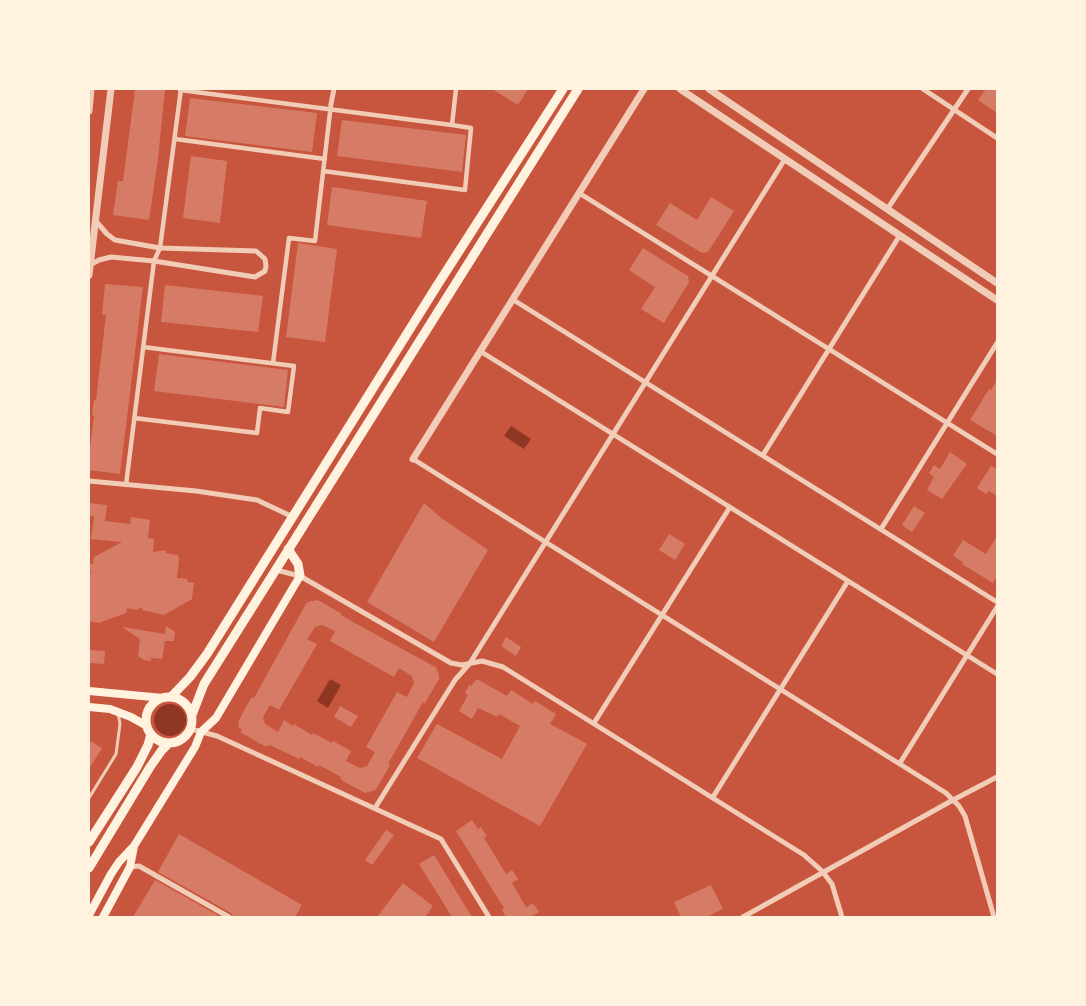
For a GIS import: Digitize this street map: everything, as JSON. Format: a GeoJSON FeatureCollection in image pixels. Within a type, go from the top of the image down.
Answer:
{"type":"FeatureCollection","features":[{"type":"Feature","properties":{"kind":"main road"},"geometry":{"type":"LineString","coordinates":[[89,842],[137,767],[148,745],[149,730],[146,717],[149,708],[155,702],[167,697],[190,677],[207,654],[438,284],[563,89]]}},
{"type":"Feature","properties":{"kind":"main road"},"geometry":{"type":"LineString","coordinates":[[89,868],[162,750],[169,743],[183,738],[191,729],[192,715],[204,684],[578,89]]}},
{"type":"Feature","properties":{"kind":"main road"},"geometry":{"type":"LineString","coordinates":[[89,915],[111,874],[134,846],[195,747],[201,732],[216,718],[300,576],[298,564],[288,549]]}},
{"type":"Feature","properties":{"kind":"main road"},"geometry":{"type":"LineString","coordinates":[[89,691],[177,698],[185,702],[192,715]]}},
{"type":"Feature","properties":{"kind":"main road"},"geometry":{"type":"LineString","coordinates":[[89,707],[131,716],[159,740],[169,743]]}},
{"type":"Feature","properties":{"kind":"main road"},"geometry":{"type":"LineString","coordinates":[[103,917],[130,866],[134,846]]}},
{"type":"Feature","properties":{"kind":"street"},"geometry":{"type":"LineString","coordinates":[[89,111],[91,89]]}},
{"type":"Feature","properties":{"kind":"street"},"geometry":{"type":"LineString","coordinates":[[89,274],[111,89]]}},
{"type":"Feature","properties":{"kind":"street"},"geometry":{"type":"LineString","coordinates":[[273,363],[289,238],[314,241],[334,89]]}},
{"type":"Feature","properties":{"kind":"street"},"geometry":{"type":"LineString","coordinates":[[452,125],[456,89]]}},
{"type":"Feature","properties":{"kind":"street"},"geometry":{"type":"LineString","coordinates":[[644,89],[413,459],[940,788],[953,800],[965,816],[994,917]]}},
{"type":"Feature","properties":{"kind":"street"},"geometry":{"type":"LineString","coordinates":[[680,89],[997,300]]}},
{"type":"Feature","properties":{"kind":"street"},"geometry":{"type":"LineString","coordinates":[[710,89],[997,283]]}},
{"type":"Feature","properties":{"kind":"street"},"geometry":{"type":"LineString","coordinates":[[923,89],[997,138]]}},
{"type":"Feature","properties":{"kind":"street"},"geometry":{"type":"LineString","coordinates":[[888,208],[968,89]]}},
{"type":"Feature","properties":{"kind":"street"},"geometry":{"type":"LineString","coordinates":[[126,485],[154,261],[160,248],[180,90],[471,128],[465,190],[323,171]]}},
{"type":"Feature","properties":{"kind":"street"},"geometry":{"type":"LineString","coordinates":[[175,139],[325,159]]}},
{"type":"Feature","properties":{"kind":"street"},"geometry":{"type":"LineString","coordinates":[[375,808],[455,680],[470,663],[785,159]]}},
{"type":"Feature","properties":{"kind":"street"},"geometry":{"type":"LineString","coordinates":[[579,193],[997,454]]}},
{"type":"Feature","properties":{"kind":"street"},"geometry":{"type":"LineString","coordinates":[[90,265],[98,260],[111,257],[154,261],[254,277],[265,271],[266,266],[265,259],[256,251],[160,248],[116,240],[107,234],[95,220]]}},
{"type":"Feature","properties":{"kind":"street"},"geometry":{"type":"LineString","coordinates":[[763,455],[900,235]]}},
{"type":"Feature","properties":{"kind":"street"},"geometry":{"type":"LineString","coordinates":[[512,299],[997,602]]}},
{"type":"Feature","properties":{"kind":"street"},"geometry":{"type":"LineString","coordinates":[[881,529],[997,343]]}},
{"type":"Feature","properties":{"kind":"street"},"geometry":{"type":"LineString","coordinates":[[134,418],[257,433],[260,408],[288,412],[294,366],[143,347]]}},
{"type":"Feature","properties":{"kind":"street"},"geometry":{"type":"LineString","coordinates":[[480,351],[997,674]]}},
{"type":"Feature","properties":{"kind":"street"},"geometry":{"type":"LineString","coordinates":[[89,481],[257,500],[292,516]]}},
{"type":"Feature","properties":{"kind":"street"},"geometry":{"type":"LineString","coordinates":[[594,723],[730,507]]}},
{"type":"Feature","properties":{"kind":"street"},"geometry":{"type":"LineString","coordinates":[[276,570],[300,576],[444,659],[458,665],[482,661],[502,666],[799,851],[823,872],[834,891],[842,917]]}},
{"type":"Feature","properties":{"kind":"street"},"geometry":{"type":"LineString","coordinates":[[713,797],[848,581]]}},
{"type":"Feature","properties":{"kind":"street"},"geometry":{"type":"LineString","coordinates":[[900,763],[997,607]]}},
{"type":"Feature","properties":{"kind":"street"},"geometry":{"type":"LineString","coordinates":[[191,729],[217,736],[441,839],[489,917]]}},
{"type":"Feature","properties":{"kind":"street"},"geometry":{"type":"LineString","coordinates":[[743,917],[988,780],[997,777]]}},
{"type":"Feature","properties":{"kind":"street"},"geometry":{"type":"LineString","coordinates":[[130,866],[139,866],[228,917]]}},
{"type":"Feature","properties":{"kind":"lane"},"geometry":{"type":"LineString","coordinates":[[89,798],[116,754],[120,724],[118,712]]}},
{"type":"Feature","properties":{"kind":"shaded area"},"geometry":{"type":"Polygon","coordinates":[[[511,426],[531,439],[524,449],[504,436],[511,426]]]}},
{"type":"Feature","properties":{"kind":"shaded area"},"geometry":{"type":"Polygon","coordinates":[[[330,679],[341,685],[328,708],[317,701],[330,679]]]}},
{"type":"Feature","properties":{"kind":"shaded area"},"geometry":{"type":"Polygon","coordinates":[[[170,704],[176,705],[181,709],[185,714],[185,726],[181,731],[176,735],[170,736],[164,735],[159,731],[155,726],[154,720],[155,714],[159,709],[164,705],[170,704]]]}},
{"type":"Feature","properties":{"kind":"building"},"geometry":{"type":"Polygon","coordinates":[[[135,89],[165,89],[158,159],[149,220],[113,215],[118,181],[123,181],[135,89]]]}},
{"type":"Feature","properties":{"kind":"building"},"geometry":{"type":"Polygon","coordinates":[[[492,89],[528,89],[518,105],[492,89]]]}},
{"type":"Feature","properties":{"kind":"building"},"geometry":{"type":"Polygon","coordinates":[[[986,89],[997,89],[997,113],[978,100],[986,89]]]}},
{"type":"Feature","properties":{"kind":"building"},"geometry":{"type":"Polygon","coordinates":[[[190,98],[317,113],[312,152],[185,136],[190,98]]]}},
{"type":"Feature","properties":{"kind":"building"},"geometry":{"type":"Polygon","coordinates":[[[342,120],[466,135],[462,172],[337,156],[342,120]]]}},
{"type":"Feature","properties":{"kind":"building"},"geometry":{"type":"Polygon","coordinates":[[[191,156],[227,161],[220,223],[183,218],[191,156]]]}},
{"type":"Feature","properties":{"kind":"building"},"geometry":{"type":"Polygon","coordinates":[[[332,187],[427,201],[421,238],[327,225],[332,187]]]}},
{"type":"Feature","properties":{"kind":"building"},"geometry":{"type":"Polygon","coordinates":[[[711,197],[734,211],[708,252],[702,253],[656,225],[670,203],[697,220],[711,197]]]}},
{"type":"Feature","properties":{"kind":"building"},"geometry":{"type":"Polygon","coordinates":[[[298,243],[337,249],[325,342],[286,337],[298,243]]]}},
{"type":"Feature","properties":{"kind":"building"},"geometry":{"type":"Polygon","coordinates":[[[643,248],[688,276],[689,282],[664,323],[641,309],[655,287],[629,270],[643,248]]]}},
{"type":"Feature","properties":{"kind":"building"},"geometry":{"type":"Polygon","coordinates":[[[105,284],[143,287],[120,474],[89,470],[94,416],[92,415],[94,400],[96,400],[106,315],[102,315],[105,284]]]}},
{"type":"Feature","properties":{"kind":"building"},"geometry":{"type":"Polygon","coordinates":[[[165,285],[263,296],[258,332],[161,322],[165,285]]]}},
{"type":"Feature","properties":{"kind":"building"},"geometry":{"type":"Polygon","coordinates":[[[159,354],[288,370],[284,407],[154,391],[159,354]]]}},
{"type":"Feature","properties":{"kind":"building"},"geometry":{"type":"Polygon","coordinates":[[[997,380],[997,436],[970,420],[989,389],[991,390],[997,380]]]}},
{"type":"Feature","properties":{"kind":"building"},"geometry":{"type":"Polygon","coordinates":[[[950,452],[967,464],[942,499],[927,490],[934,477],[929,473],[934,465],[940,469],[950,452]]]}},
{"type":"Feature","properties":{"kind":"building"},"geometry":{"type":"Polygon","coordinates":[[[991,466],[997,469],[997,496],[989,491],[986,494],[977,488],[991,466]]]}},
{"type":"Feature","properties":{"kind":"building"},"geometry":{"type":"Polygon","coordinates":[[[89,503],[107,505],[105,521],[130,524],[131,517],[150,520],[148,538],[154,539],[153,552],[166,550],[166,553],[178,555],[177,578],[188,579],[187,582],[194,583],[192,599],[164,615],[142,610],[143,607],[136,610],[127,608],[126,613],[99,623],[89,621],[89,577],[91,572],[89,564],[93,564],[94,557],[122,542],[91,539],[94,516],[89,516],[89,503]]]}},
{"type":"Feature","properties":{"kind":"building"},"geometry":{"type":"Polygon","coordinates":[[[424,503],[440,517],[488,550],[434,642],[367,602],[424,503]]]}},
{"type":"Feature","properties":{"kind":"building"},"geometry":{"type":"Polygon","coordinates":[[[914,506],[925,513],[912,532],[902,525],[914,506]]]}},
{"type":"Feature","properties":{"kind":"building"},"geometry":{"type":"Polygon","coordinates":[[[669,534],[685,544],[675,560],[659,550],[669,534]]]}},
{"type":"Feature","properties":{"kind":"building"},"geometry":{"type":"Polygon","coordinates":[[[997,536],[997,576],[993,583],[962,564],[963,562],[953,556],[963,540],[986,554],[997,536]]]}},
{"type":"Feature","properties":{"kind":"building"},"geometry":{"type":"Polygon","coordinates":[[[316,599],[362,627],[437,668],[438,676],[440,677],[425,703],[423,702],[375,791],[370,791],[369,793],[365,793],[348,784],[340,779],[341,777],[319,765],[318,767],[300,757],[299,759],[270,745],[266,747],[240,732],[242,730],[238,726],[238,722],[247,705],[252,697],[254,698],[307,602],[315,601],[316,599]],[[322,625],[315,627],[307,639],[317,644],[279,710],[270,705],[263,717],[265,724],[278,732],[284,720],[312,735],[313,733],[332,743],[333,741],[351,751],[346,761],[360,768],[367,766],[375,752],[366,747],[397,692],[407,697],[414,683],[412,676],[399,668],[394,677],[330,641],[335,631],[322,625]]]}},
{"type":"Feature","properties":{"kind":"building"},"geometry":{"type":"Polygon","coordinates":[[[166,626],[175,632],[174,641],[165,641],[162,659],[151,658],[151,661],[144,660],[138,656],[140,639],[122,627],[165,634],[166,626]]]}},
{"type":"Feature","properties":{"kind":"building"},"geometry":{"type":"Polygon","coordinates":[[[506,637],[521,647],[516,656],[501,646],[506,637]]]}},
{"type":"Feature","properties":{"kind":"building"},"geometry":{"type":"Polygon","coordinates":[[[90,650],[105,651],[104,664],[90,663],[90,650]]]}},
{"type":"Feature","properties":{"kind":"building"},"geometry":{"type":"Polygon","coordinates":[[[477,679],[507,696],[511,690],[533,704],[535,701],[556,714],[550,724],[587,744],[540,826],[417,758],[437,724],[502,759],[520,726],[499,714],[498,717],[478,708],[472,719],[459,711],[468,695],[465,693],[469,685],[471,686],[477,679]]]}},
{"type":"Feature","properties":{"kind":"building"},"geometry":{"type":"Polygon","coordinates":[[[340,706],[358,716],[351,727],[334,717],[340,706]]]}},
{"type":"Feature","properties":{"kind":"building"},"geometry":{"type":"Polygon","coordinates":[[[89,740],[102,748],[89,769],[89,740]]]}},
{"type":"Feature","properties":{"kind":"building"},"geometry":{"type":"Polygon","coordinates":[[[472,820],[478,829],[481,827],[487,836],[484,838],[506,874],[512,870],[518,879],[512,883],[526,907],[533,903],[539,912],[533,917],[506,917],[502,910],[504,908],[456,831],[472,820]]]}},
{"type":"Feature","properties":{"kind":"building"},"geometry":{"type":"Polygon","coordinates":[[[386,830],[394,835],[372,865],[365,860],[386,830]]]}},
{"type":"Feature","properties":{"kind":"building"},"geometry":{"type":"Polygon","coordinates":[[[179,834],[302,905],[295,917],[233,917],[231,913],[158,872],[179,834]]]}},
{"type":"Feature","properties":{"kind":"building"},"geometry":{"type":"Polygon","coordinates":[[[434,855],[472,917],[452,917],[419,864],[434,855]]]}},
{"type":"Feature","properties":{"kind":"building"},"geometry":{"type":"Polygon","coordinates":[[[155,880],[221,917],[133,917],[155,880]]]}},
{"type":"Feature","properties":{"kind":"building"},"geometry":{"type":"Polygon","coordinates":[[[403,883],[433,906],[425,917],[377,917],[403,883]]]}},
{"type":"Feature","properties":{"kind":"building"},"geometry":{"type":"Polygon","coordinates":[[[711,885],[723,909],[706,917],[681,917],[674,902],[711,885]]]}}]}
